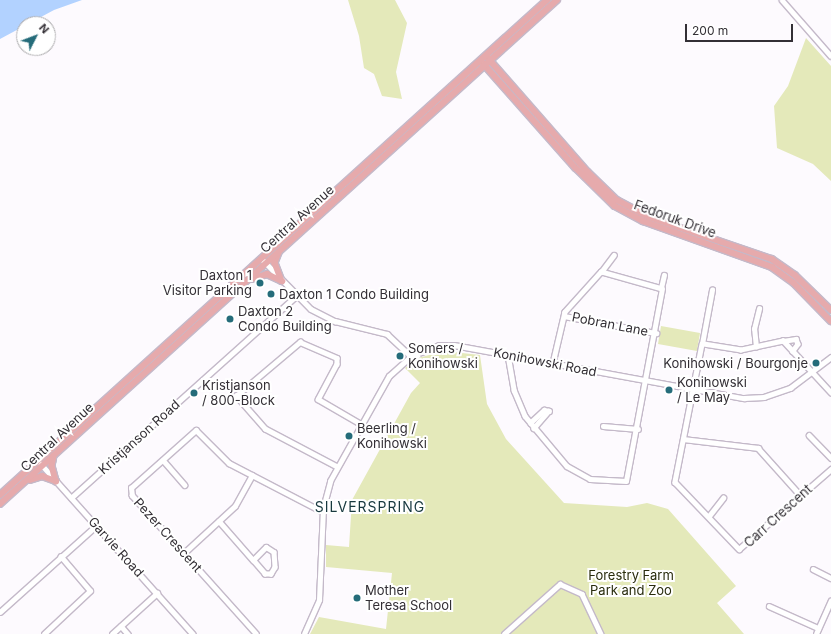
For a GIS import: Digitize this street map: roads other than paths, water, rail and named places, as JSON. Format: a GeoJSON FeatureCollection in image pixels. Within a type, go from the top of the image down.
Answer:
{"type":"FeatureCollection","features":[{"type":"Feature","properties":{"kind":"main road","name":"Central Avenue"},"geometry":{"type":"LineString","coordinates":[[0,495],[547,0]]}},
{"type":"Feature","properties":{"kind":"main road","name":"Central Avenue"},"geometry":{"type":"LineString","coordinates":[[0,504],[557,0]]}},
{"type":"Feature","properties":{"kind":"main road","name":"Fedoruk Drive"},"geometry":{"type":"LineString","coordinates":[[486,56],[588,172],[617,200],[649,217],[772,259],[796,275],[831,310]]}},
{"type":"Feature","properties":{"kind":"main road","name":"Fedoruk Drive"},"geometry":{"type":"LineString","coordinates":[[480,60],[581,174],[615,206],[649,224],[772,267],[794,283],[831,321]]}},
{"type":"Feature","properties":{"kind":"main road"},"geometry":{"type":"LineString","coordinates":[[280,250],[275,263],[282,281]]}},
{"type":"Feature","properties":{"kind":"main road"},"geometry":{"type":"LineString","coordinates":[[243,284],[264,274],[282,281]]}},
{"type":"Feature","properties":{"kind":"main road"},"geometry":{"type":"LineString","coordinates":[[54,454],[52,466],[56,480]]}},
{"type":"Feature","properties":{"kind":"main road"},"geometry":{"type":"LineString","coordinates":[[24,482],[42,476],[56,480]]}},
{"type":"Feature","properties":{"kind":"street"},"geometry":{"type":"LineString","coordinates":[[782,0],[831,56]]}},
{"type":"Feature","properties":{"kind":"street"},"geometry":{"type":"LineString","coordinates":[[553,363],[564,316],[570,304],[601,272],[614,255]]}},
{"type":"Feature","properties":{"kind":"street"},"geometry":{"type":"LineString","coordinates":[[261,258],[296,296],[335,321],[387,334],[411,356]]}},
{"type":"Feature","properties":{"kind":"street"},"geometry":{"type":"LineString","coordinates":[[601,272],[661,288]]}},
{"type":"Feature","properties":{"kind":"street"},"geometry":{"type":"LineString","coordinates":[[508,355],[516,396],[534,428],[576,473],[590,479],[624,482],[629,477],[664,293],[661,288],[664,275]]}},
{"type":"Feature","properties":{"kind":"street","name":"Carr Crescent"},"geometry":{"type":"LineString","coordinates":[[712,290],[675,482],[709,516],[736,549],[741,549],[831,469]]}},
{"type":"Feature","properties":{"kind":"street","name":"Kristjanson Road"},"geometry":{"type":"LineString","coordinates":[[71,498],[296,296]]}},
{"type":"Feature","properties":{"kind":"street"},"geometry":{"type":"LineString","coordinates":[[756,347],[754,329],[759,309]]}},
{"type":"Feature","properties":{"kind":"street","name":"Pobran Lane"},"geometry":{"type":"LineString","coordinates":[[564,316],[656,333]]}},
{"type":"Feature","properties":{"kind":"street"},"geometry":{"type":"LineString","coordinates":[[702,344],[736,350],[796,339],[798,344],[793,352]]}},
{"type":"Feature","properties":{"kind":"street"},"geometry":{"type":"LineString","coordinates":[[783,341],[831,393]]}},
{"type":"Feature","properties":{"kind":"street"},"geometry":{"type":"LineString","coordinates":[[337,467],[265,429],[236,396],[300,342],[337,358],[337,364],[318,399],[361,424]]}},
{"type":"Feature","properties":{"kind":"street","name":"Konihowski Road"},"geometry":{"type":"LineString","coordinates":[[304,634],[315,612],[321,587],[323,512],[325,495],[337,467],[389,376],[411,356],[439,346],[454,345],[729,398],[757,398],[785,390],[813,373],[831,357]]}},
{"type":"Feature","properties":{"kind":"street"},"geometry":{"type":"LineString","coordinates":[[530,423],[544,410],[549,411],[534,428]]}},
{"type":"Feature","properties":{"kind":"street"},"geometry":{"type":"LineString","coordinates":[[603,426],[638,429]]}},
{"type":"Feature","properties":{"kind":"street","name":"Pezer Crescent"},"geometry":{"type":"LineString","coordinates":[[256,634],[130,493],[196,430],[229,463],[323,512]]}},
{"type":"Feature","properties":{"kind":"street"},"geometry":{"type":"LineString","coordinates":[[809,435],[831,458]]}},
{"type":"Feature","properties":{"kind":"street"},"geometry":{"type":"LineString","coordinates":[[683,439],[758,448],[801,496]]}},
{"type":"Feature","properties":{"kind":"street"},"geometry":{"type":"LineString","coordinates":[[163,460],[185,485]]}},
{"type":"Feature","properties":{"kind":"street","name":"Garvie Road"},"geometry":{"type":"LineString","coordinates":[[38,461],[193,634]]}},
{"type":"Feature","properties":{"kind":"street"},"geometry":{"type":"LineString","coordinates":[[184,553],[235,506],[252,475]]}},
{"type":"Feature","properties":{"kind":"street"},"geometry":{"type":"LineString","coordinates":[[709,516],[723,498]]}},
{"type":"Feature","properties":{"kind":"street"},"geometry":{"type":"LineString","coordinates":[[218,521],[265,574],[270,574],[275,567],[271,547],[253,560]]}},
{"type":"Feature","properties":{"kind":"street"},"geometry":{"type":"LineString","coordinates":[[0,612],[96,526]]}},
{"type":"Feature","properties":{"kind":"street"},"geometry":{"type":"LineString","coordinates":[[44,634],[90,591],[61,558]]}},
{"type":"Feature","properties":{"kind":"street"},"geometry":{"type":"LineString","coordinates":[[813,569],[831,578]]}},
{"type":"Feature","properties":{"kind":"street"},"geometry":{"type":"LineString","coordinates":[[504,634],[560,584],[582,594],[601,634]]}},
{"type":"Feature","properties":{"kind":"street"},"geometry":{"type":"LineString","coordinates":[[112,634],[157,593]]}},
{"type":"Feature","properties":{"kind":"street"},"geometry":{"type":"LineString","coordinates":[[816,634],[831,601]]}},
{"type":"Feature","properties":{"kind":"street"},"geometry":{"type":"LineString","coordinates":[[770,606],[818,628]]}},
{"type":"Feature","properties":{"kind":"street"},"geometry":{"type":"LineString","coordinates":[[121,626],[128,634]]}},
{"type":"Feature","properties":{"kind":"water"},"geometry":{"type":"Polygon","coordinates":[[[0,0],[82,0],[54,10],[43,16],[16,16],[16,30],[0,39],[0,0]]]}},
{"type":"Feature","properties":{"kind":"place","name":"Daxton 1 Visitor Parking"},"geometry":{"type":"Point","coordinates":[260,283]}},
{"type":"Feature","properties":{"kind":"place","name":"Daxton 1 Condo Building"},"geometry":{"type":"Point","coordinates":[271,294]}},
{"type":"Feature","properties":{"kind":"place","name":"Daxton 2 Condo Building"},"geometry":{"type":"Point","coordinates":[230,319]}},
{"type":"Feature","properties":{"kind":"place","name":"Somers / Konihowski"},"geometry":{"type":"Point","coordinates":[400,356]}},
{"type":"Feature","properties":{"kind":"place","name":"Konihowski / Bourgonje"},"geometry":{"type":"Point","coordinates":[816,363]}},
{"type":"Feature","properties":{"kind":"place","name":"Konihowski / Le May"},"geometry":{"type":"Point","coordinates":[669,390]}},
{"type":"Feature","properties":{"kind":"place","name":"Kristjanson / 800-Block"},"geometry":{"type":"Point","coordinates":[194,393]}},
{"type":"Feature","properties":{"kind":"place","name":"Beerling / Konihowski"},"geometry":{"type":"Point","coordinates":[349,436]}},
{"type":"Feature","properties":{"kind":"place","name":"Mother Teresa School"},"geometry":{"type":"Point","coordinates":[357,598]}},
{"type":"Feature","properties":{"kind":"district","name":"SILVERSPRING"},"geometry":{"type":"Point","coordinates":[370,507]}},
{"type":"Feature","properties":{"kind":"park label","name":"Forestry Farm Park and Zoo"},"geometry":{"type":"Point","coordinates":[631,584]}}]}
